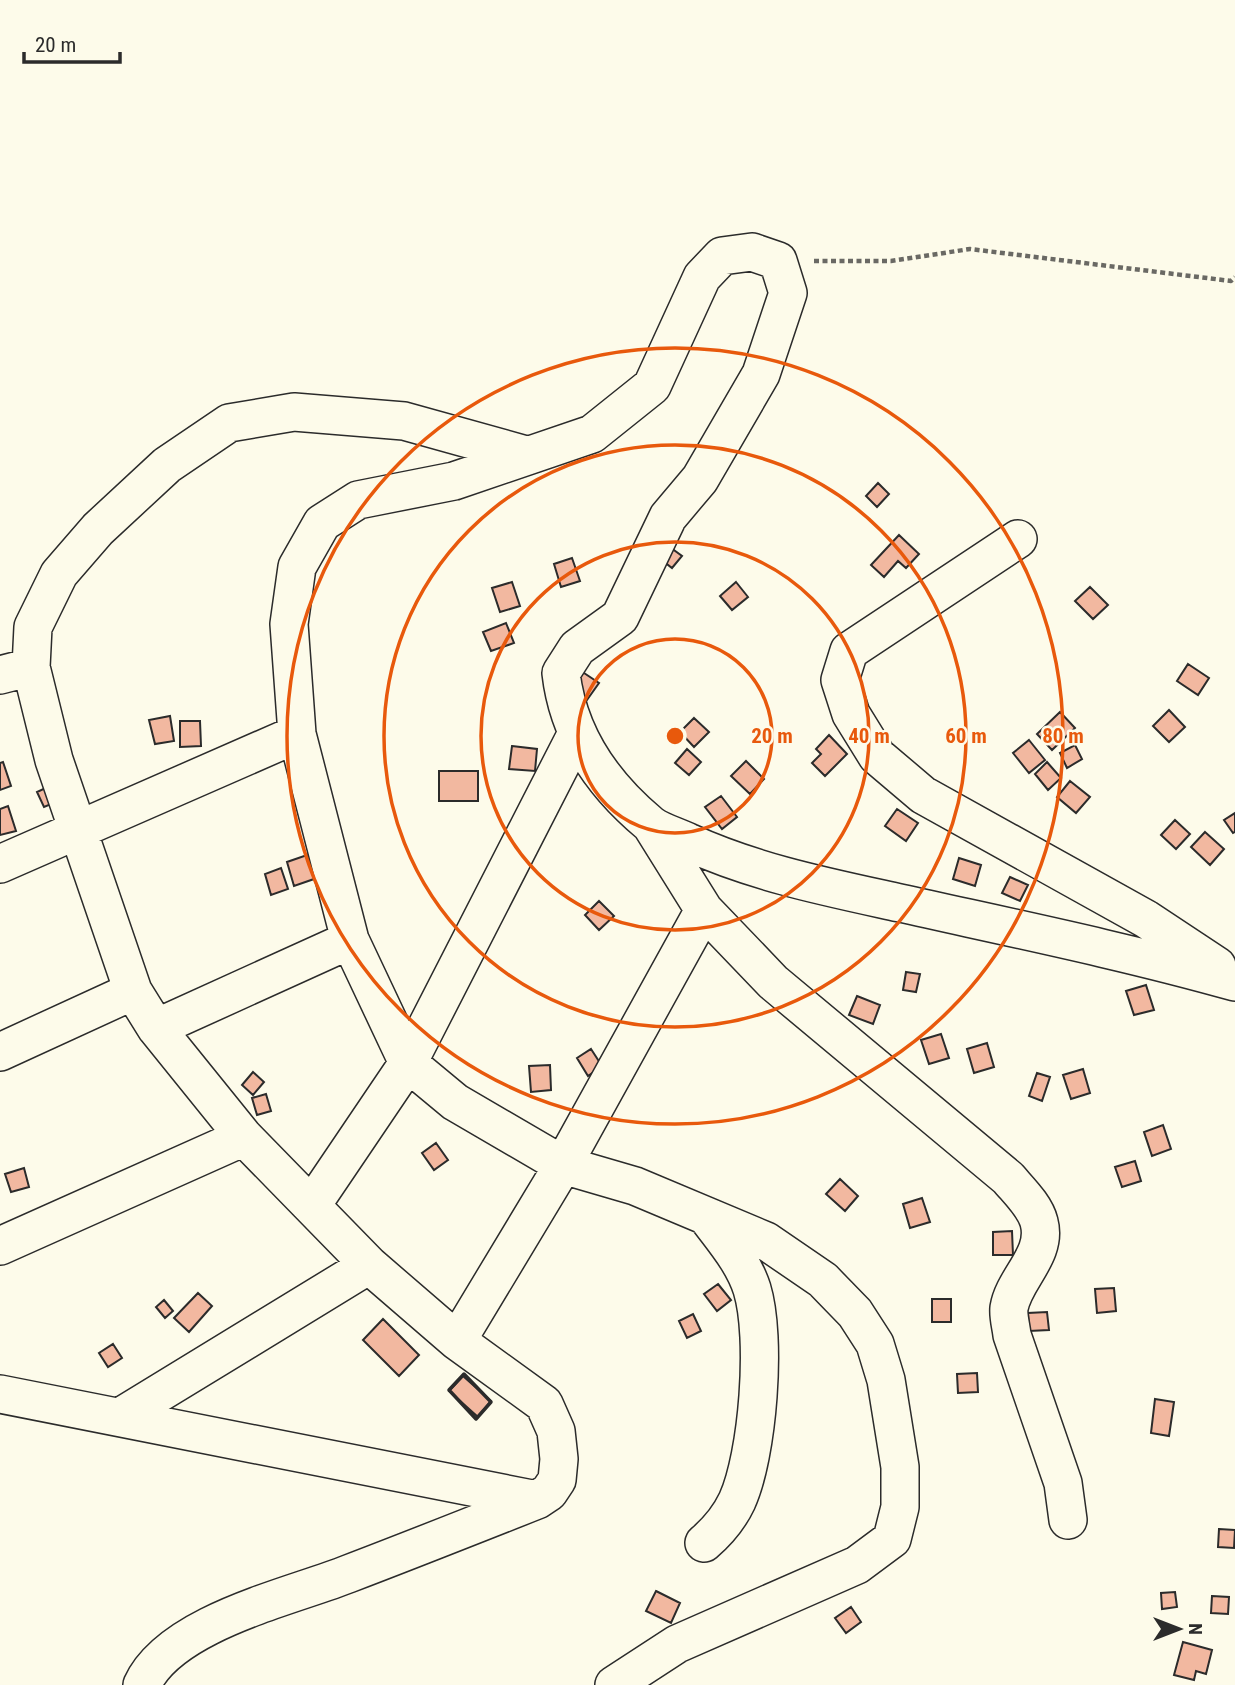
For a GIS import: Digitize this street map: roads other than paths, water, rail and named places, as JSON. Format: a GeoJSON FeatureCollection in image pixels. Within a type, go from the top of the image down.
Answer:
{"type":"FeatureCollection","features":[{"type":"Feature","properties":{"kind":"street"},"geometry":{"type":"LineString","coordinates":[[614,1685],[677,1644],[857,1565],[892,1539],[900,1507],[900,1467],[886,1380],[875,1344],[855,1313],[823,1280],[766,1241],[635,1186],[563,1165],[455,1102],[408,1063],[350,940],[298,734],[289,624],[298,567],[322,523],[358,500],[454,481],[592,434],[652,386],[702,277],[722,256],[752,252],[779,261],[788,293],[761,374],[700,479],[668,517],[620,617],[577,648],[561,673],[565,706],[576,735],[610,783],[651,825],[704,910],[773,982],[1008,1178],[1029,1203],[1040,1222],[1041,1242],[1017,1283],[1009,1309],[1012,1335],[1063,1483],[1068,1520]]}},
{"type":"Feature","properties":{"kind":"street"},"geometry":{"type":"LineString","coordinates":[[142,1685],[148,1672],[188,1639],[233,1613],[345,1576],[537,1500],[549,1492],[557,1480],[559,1459],[556,1432],[544,1404],[457,1341],[369,1265],[244,1137],[156,1027],[133,991],[54,760],[16,671],[58,574],[98,528],[167,465],[229,424],[294,412],[404,421],[526,455]]}},
{"type":"Feature","properties":{"kind":"street"},"geometry":{"type":"LineString","coordinates":[[1018,538],[849,651],[840,680],[851,715],[877,757],[923,795],[1146,919],[1235,980]]}},
{"type":"Feature","properties":{"kind":"street"},"geometry":{"type":"LineString","coordinates":[[0,864],[298,734]]}},
{"type":"Feature","properties":{"kind":"street"},"geometry":{"type":"LineString","coordinates":[[312,1205],[408,1063],[576,735]]}},
{"type":"Feature","properties":{"kind":"street"},"geometry":{"type":"LineString","coordinates":[[651,825],[725,858],[805,884],[1157,960],[1235,980]]}},
{"type":"Feature","properties":{"kind":"street"},"geometry":{"type":"LineString","coordinates":[[457,1341],[563,1165],[704,910]]}},
{"type":"Feature","properties":{"kind":"street"},"geometry":{"type":"LineString","coordinates":[[156,1027],[350,940]]}},
{"type":"Feature","properties":{"kind":"street"},"geometry":{"type":"LineString","coordinates":[[0,1052],[133,991]]}},
{"type":"Feature","properties":{"kind":"street"},"geometry":{"type":"LineString","coordinates":[[0,1246],[244,1137]]}},
{"type":"Feature","properties":{"kind":"street"},"geometry":{"type":"LineString","coordinates":[[704,1213],[740,1262],[752,1291],[759,1331],[758,1413],[738,1500],[720,1529],[704,1543]]}},
{"type":"Feature","properties":{"kind":"street"},"geometry":{"type":"LineString","coordinates":[[120,1417],[369,1265]]}},
{"type":"Feature","properties":{"kind":"street"},"geometry":{"type":"LineString","coordinates":[[0,1394],[537,1500]]}}]}
